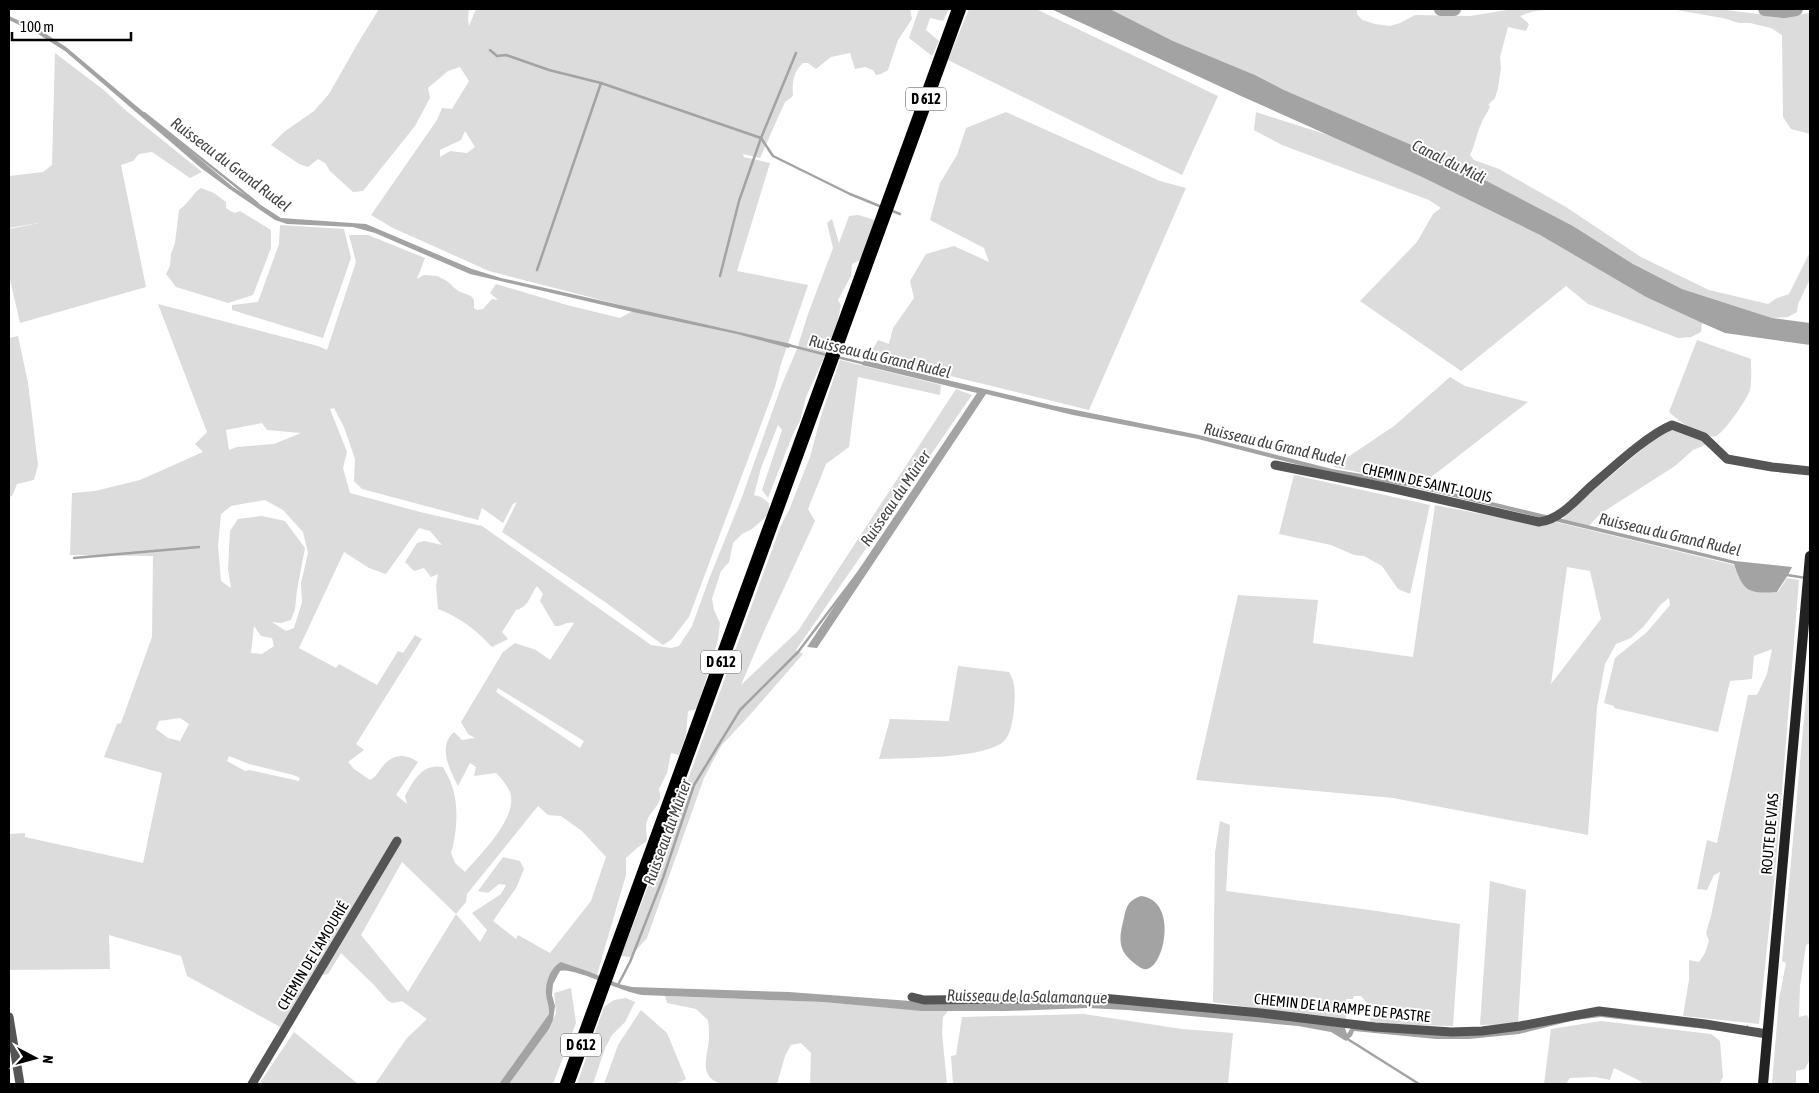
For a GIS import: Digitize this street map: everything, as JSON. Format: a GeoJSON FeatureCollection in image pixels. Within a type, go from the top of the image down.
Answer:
{"type":"FeatureCollection","features":[{"type":"Feature","properties":{"kind":"highway","name":"D 612"},"geometry":{"type":"LineString","coordinates":[[567,1084],[959,9]]}},
{"type":"Feature","properties":{"kind":"main road","name":"ROUTE DE VIAS"},"geometry":{"type":"LineString","coordinates":[[1763,1084],[1810,556]]}},
{"type":"Feature","properties":{"kind":"street","name":"CHEMIN DE SAINT-LOUIS"},"geometry":{"type":"LineString","coordinates":[[1274,465],[1395,489],[1532,521],[1545,522],[1556,516],[1649,439],[1672,425],[1704,437],[1727,459],[1810,471]]}},
{"type":"Feature","properties":{"kind":"street","name":"CHEMIN DE L'AMOURIÉ"},"geometry":{"type":"LineString","coordinates":[[252,1084],[397,841]]}},
{"type":"Feature","properties":{"kind":"street","name":"CHEMIN DE LA RAMPE DE PASTRE"},"geometry":{"type":"LineString","coordinates":[[912,997],[924,1000],[1102,998],[1261,1013],[1375,1027],[1452,1032],[1482,1031],[1520,1026],[1599,1011],[1767,1034]]}},
{"type":"Feature","properties":{"kind":"street"},"geometry":{"type":"LineString","coordinates":[[9,1017],[20,1084]]}},
{"type":"Feature","properties":{"kind":"shaded area"},"geometry":{"type":"Polygon","coordinates":[[[379,9],[469,9],[469,26],[476,9],[910,9],[912,19],[898,40],[888,70],[881,74],[876,75],[873,70],[865,67],[855,69],[850,53],[831,57],[816,69],[808,63],[803,63],[797,70],[794,78],[793,96],[785,102],[760,158],[743,154],[744,157],[770,163],[737,271],[808,285],[775,387],[689,617],[672,639],[663,645],[605,602],[502,532],[517,502],[513,504],[503,523],[482,508],[478,520],[362,489],[354,481],[355,459],[344,427],[334,408],[330,409],[347,452],[343,468],[350,493],[482,526],[651,645],[671,648],[679,646],[692,626],[742,497],[833,248],[827,223],[832,219],[839,243],[849,216],[858,215],[875,220],[862,259],[852,264],[851,276],[838,300],[841,305],[837,323],[806,397],[800,421],[768,498],[762,490],[782,430],[778,425],[761,468],[754,495],[761,497],[769,503],[769,514],[733,543],[729,562],[721,571],[712,599],[714,610],[720,623],[718,640],[697,709],[688,711],[686,735],[679,755],[671,753],[667,773],[659,789],[659,803],[646,823],[647,841],[626,858],[626,875],[597,975],[561,962],[546,991],[550,1012],[548,1016],[499,1084],[375,1084],[407,1038],[427,1019],[402,1001],[393,1003],[388,1001],[341,953],[328,974],[315,976],[282,1028],[187,976],[181,956],[109,935],[110,969],[9,970],[9,834],[25,833],[25,837],[143,863],[162,773],[104,757],[117,724],[121,723],[152,637],[153,556],[70,555],[72,493],[95,491],[140,480],[203,452],[195,444],[207,432],[158,304],[327,350],[356,262],[349,235],[368,235],[425,258],[417,279],[424,275],[437,276],[447,281],[458,291],[471,296],[474,300],[474,308],[477,310],[483,309],[492,299],[498,300],[490,293],[496,284],[620,318],[636,309],[489,271],[393,228],[371,215],[437,120],[442,108],[452,109],[469,81],[460,67],[448,71],[428,88],[430,98],[415,126],[363,191],[353,192],[330,171],[325,163],[318,159],[308,167],[299,164],[271,145],[284,132],[314,111],[329,94],[379,9]],[[465,131],[461,140],[440,150],[440,157],[450,151],[467,153],[475,147],[465,131]],[[262,423],[226,430],[229,450],[237,447],[274,444],[301,433],[267,430],[262,423]],[[265,500],[231,506],[221,514],[218,546],[221,581],[231,588],[228,569],[230,531],[238,519],[262,516],[285,521],[305,548],[295,609],[291,620],[281,623],[272,622],[286,631],[294,628],[302,602],[301,583],[308,553],[303,532],[283,510],[265,500]],[[419,528],[386,574],[369,568],[344,552],[299,648],[336,668],[339,664],[377,685],[398,651],[403,653],[415,635],[422,639],[356,744],[364,750],[348,762],[354,769],[370,780],[387,762],[395,757],[409,757],[418,762],[396,795],[407,804],[405,796],[420,774],[429,768],[443,767],[451,783],[456,802],[456,828],[451,853],[455,863],[465,872],[504,824],[509,813],[510,792],[496,773],[474,776],[476,767],[470,763],[458,786],[447,759],[446,745],[449,738],[454,732],[462,740],[475,738],[468,734],[461,722],[503,652],[515,643],[536,650],[550,660],[574,623],[555,626],[540,601],[543,594],[537,586],[527,603],[516,610],[502,632],[508,639],[492,647],[467,625],[454,616],[438,609],[436,586],[438,574],[431,577],[424,568],[414,571],[405,562],[417,543],[424,541],[442,545],[430,531],[419,528]],[[254,626],[251,653],[262,654],[274,646],[272,638],[261,636],[254,626]],[[498,688],[496,692],[580,748],[584,741],[498,688]],[[180,718],[159,721],[156,729],[168,738],[180,741],[189,724],[180,718]],[[229,756],[227,761],[245,771],[249,770],[299,781],[300,778],[249,764],[229,756]],[[538,806],[467,894],[466,902],[456,914],[480,942],[487,930],[472,913],[501,894],[506,885],[499,884],[488,893],[478,891],[503,857],[520,861],[524,869],[516,888],[493,921],[516,939],[518,935],[550,953],[591,901],[606,857],[582,831],[561,816],[548,815],[538,806]],[[402,862],[361,935],[408,992],[456,914],[402,862]]]}},
{"type":"Feature","properties":{"kind":"shaded area"},"geometry":{"type":"Polygon","coordinates":[[[919,9],[949,9],[943,21],[930,18],[926,30],[939,41],[932,56],[909,38],[919,9]]]}},
{"type":"Feature","properties":{"kind":"shaded area"},"geometry":{"type":"Polygon","coordinates":[[[969,9],[1036,9],[1218,96],[1182,175],[948,60],[969,9]]]}},
{"type":"Feature","properties":{"kind":"shaded area"},"geometry":{"type":"Polygon","coordinates":[[[1051,9],[1110,9],[1173,41],[1255,75],[1284,90],[1421,149],[1473,174],[1573,226],[1633,264],[1682,289],[1772,318],[1810,323],[1810,345],[1725,333],[1702,323],[1646,297],[1540,235],[1422,177],[1051,9]]]}},
{"type":"Feature","properties":{"kind":"shaded area"},"geometry":{"type":"Polygon","coordinates":[[[1110,9],[1357,9],[1357,14],[1362,20],[1390,26],[1415,15],[1470,16],[1513,9],[1550,9],[1520,16],[1529,24],[1526,31],[1508,27],[1500,57],[1501,68],[1498,88],[1495,98],[1488,105],[1490,106],[1489,109],[1482,122],[1470,155],[1474,160],[1499,169],[1566,207],[1641,257],[1709,290],[1768,304],[1777,298],[1789,294],[1810,252],[1810,279],[1798,304],[1797,312],[1788,317],[1772,318],[1682,289],[1633,264],[1573,226],[1421,149],[1284,90],[1255,75],[1173,41],[1110,9]]]}},
{"type":"Feature","properties":{"kind":"shaded area"},"geometry":{"type":"Polygon","coordinates":[[[1670,9],[1718,9],[1782,17],[1810,13],[1810,134],[1791,129],[1783,117],[1782,35],[1771,28],[1750,23],[1739,23],[1723,18],[1670,9]]]}},
{"type":"Feature","properties":{"kind":"shaded area"},"geometry":{"type":"Polygon","coordinates":[[[9,16],[43,32],[66,47],[233,187],[281,218],[366,224],[472,269],[501,278],[791,344],[789,348],[737,334],[470,274],[375,233],[353,227],[287,224],[275,220],[201,168],[65,51],[38,34],[9,20],[9,16]]]}},
{"type":"Feature","properties":{"kind":"shaded area"},"geometry":{"type":"Polygon","coordinates":[[[55,53],[105,91],[124,109],[202,172],[190,178],[152,152],[139,154],[133,161],[121,165],[146,287],[20,323],[9,275],[9,229],[44,222],[9,228],[9,176],[43,172],[52,165],[55,53]]]}},
{"type":"Feature","properties":{"kind":"shaded area"},"geometry":{"type":"Polygon","coordinates":[[[1006,112],[1160,181],[1186,188],[1089,410],[869,356],[878,340],[889,344],[893,328],[914,298],[910,281],[926,254],[954,246],[989,262],[984,248],[930,220],[940,183],[957,155],[966,128],[1006,112]]]}},
{"type":"Feature","properties":{"kind":"shaded area"},"geometry":{"type":"Polygon","coordinates":[[[1256,112],[1334,137],[1422,177],[1540,235],[1646,297],[1702,323],[1701,332],[1691,337],[1678,338],[1588,304],[1566,286],[1461,371],[1360,301],[1417,242],[1433,214],[1441,208],[1429,200],[1282,145],[1254,130],[1256,112]]]}},
{"type":"Feature","properties":{"kind":"shaded area"},"geometry":{"type":"Polygon","coordinates":[[[201,188],[214,193],[226,202],[226,208],[234,213],[240,211],[271,230],[271,248],[253,295],[228,303],[176,287],[166,274],[170,266],[171,254],[175,243],[179,210],[201,188]]]}},
{"type":"Feature","properties":{"kind":"shaded area"},"geometry":{"type":"Polygon","coordinates":[[[280,225],[344,229],[351,258],[323,338],[232,310],[232,305],[258,302],[279,244],[280,225]]]}},
{"type":"Feature","properties":{"kind":"shaded area"},"geometry":{"type":"Polygon","coordinates":[[[18,336],[28,383],[38,465],[34,480],[17,484],[12,496],[9,497],[9,338],[18,336]]]}},
{"type":"Feature","properties":{"kind":"shaded area"},"geometry":{"type":"Polygon","coordinates":[[[1697,340],[1751,359],[1750,390],[1729,423],[1716,436],[1704,435],[1698,432],[1669,412],[1697,340]]]}},
{"type":"Feature","properties":{"kind":"shaded area"},"geometry":{"type":"Polygon","coordinates":[[[840,360],[941,385],[940,395],[858,377],[849,447],[826,464],[808,509],[815,521],[741,685],[798,631],[956,389],[972,395],[796,650],[803,654],[721,746],[704,778],[647,938],[630,957],[621,956],[665,842],[781,525],[810,457],[821,416],[840,360]]]}},
{"type":"Feature","properties":{"kind":"shaded area"},"geometry":{"type":"Polygon","coordinates":[[[864,360],[1051,405],[1199,435],[1332,469],[1413,483],[1735,561],[1792,567],[1777,592],[1753,591],[1744,586],[1734,564],[1412,487],[1331,473],[1198,439],[1073,415],[986,394],[817,648],[807,647],[977,393],[862,365],[864,360]]]}},
{"type":"Feature","properties":{"kind":"shaded area"},"geometry":{"type":"Polygon","coordinates":[[[1450,377],[1465,386],[1528,402],[1421,485],[1333,467],[1394,426],[1450,377]]]}},
{"type":"Feature","properties":{"kind":"shaded area"},"geometry":{"type":"Polygon","coordinates":[[[1672,429],[1700,439],[1708,444],[1693,450],[1675,466],[1600,514],[1589,526],[1562,520],[1571,509],[1664,431],[1672,429]]]}},
{"type":"Feature","properties":{"kind":"shaded area"},"geometry":{"type":"Polygon","coordinates":[[[1294,475],[1430,505],[1410,594],[1398,589],[1382,566],[1364,556],[1354,555],[1331,545],[1279,534],[1294,475]]]}},
{"type":"Feature","properties":{"kind":"shaded area"},"geometry":{"type":"Polygon","coordinates":[[[1435,505],[1543,526],[1552,521],[1734,565],[1744,586],[1754,591],[1778,592],[1787,578],[1799,580],[1777,852],[1759,1024],[1683,1016],[1689,980],[1689,960],[1699,962],[1705,953],[1709,941],[1706,933],[1720,872],[1714,875],[1707,890],[1697,889],[1707,840],[1717,843],[1748,695],[1757,695],[1767,674],[1772,649],[1754,656],[1752,679],[1730,681],[1718,732],[1614,708],[1614,706],[1604,703],[1615,658],[1647,632],[1670,605],[1669,598],[1661,604],[1644,626],[1631,638],[1616,644],[1605,664],[1597,707],[1588,835],[1393,798],[1196,780],[1238,595],[1318,600],[1313,643],[1413,657],[1435,505]],[[1567,567],[1551,684],[1601,619],[1590,571],[1567,567]]]}},
{"type":"Feature","properties":{"kind":"shaded area"},"geometry":{"type":"Polygon","coordinates":[[[1810,653],[1810,943],[1806,945],[1800,986],[1799,1017],[1807,1015],[1809,1020],[1810,1059],[1805,1069],[1796,1071],[1796,1084],[1772,1084],[1779,999],[1786,963],[1782,961],[1810,653]]]}},
{"type":"Feature","properties":{"kind":"shaded area"},"geometry":{"type":"Polygon","coordinates":[[[958,666],[1009,672],[1014,685],[1014,709],[1010,730],[1004,741],[994,747],[963,754],[925,758],[879,759],[890,719],[949,721],[958,666]]]}},
{"type":"Feature","properties":{"kind":"shaded area"},"geometry":{"type":"Polygon","coordinates":[[[1220,821],[1230,825],[1226,891],[1460,924],[1453,1026],[1370,1024],[1371,1004],[1369,1005],[1361,996],[1346,999],[1346,1022],[1213,1002],[1215,852],[1220,821]]]}},
{"type":"Feature","properties":{"kind":"shaded area"},"geometry":{"type":"Polygon","coordinates":[[[1490,881],[1526,890],[1518,1024],[1480,1025],[1490,881]]]}},
{"type":"Feature","properties":{"kind":"shaded area"},"geometry":{"type":"Polygon","coordinates":[[[1141,896],[1153,900],[1160,909],[1164,920],[1163,946],[1159,957],[1147,969],[1142,968],[1128,958],[1122,948],[1120,937],[1127,907],[1134,899],[1141,896]]]}},
{"type":"Feature","properties":{"kind":"shaded area"},"geometry":{"type":"Polygon","coordinates":[[[561,962],[632,987],[789,992],[924,1002],[1088,1000],[1344,1025],[1347,1034],[1353,1025],[1441,1034],[1601,1013],[1748,1025],[1748,1034],[1601,1017],[1575,1020],[1519,1034],[1469,1039],[1436,1039],[1354,1031],[1352,1036],[1346,1041],[1331,1032],[1298,1026],[1127,1010],[1088,1008],[1007,1011],[922,1011],[823,1002],[642,995],[587,976],[560,971],[553,984],[552,995],[555,1006],[553,1020],[549,1029],[509,1084],[499,1084],[549,1014],[546,993],[547,982],[552,970],[561,962]]]}},
{"type":"Feature","properties":{"kind":"shaded area"},"geometry":{"type":"Polygon","coordinates":[[[571,988],[576,1023],[553,1084],[509,1084],[549,1029],[556,1013],[554,993],[571,988]]]}},
{"type":"Feature","properties":{"kind":"shaded area"},"geometry":{"type":"Polygon","coordinates":[[[665,996],[825,1002],[948,1011],[943,1017],[942,1033],[947,1084],[810,1084],[811,1053],[801,1043],[791,1045],[785,1056],[777,1084],[722,1084],[714,1081],[707,1072],[708,1020],[696,1009],[667,1003],[665,996]]]}},
{"type":"Feature","properties":{"kind":"shaded area"},"geometry":{"type":"Polygon","coordinates":[[[626,998],[635,1002],[625,1022],[612,1035],[605,1048],[593,1084],[577,1084],[604,1007],[614,1000],[626,998]]]}},
{"type":"Feature","properties":{"kind":"shaded area"},"geometry":{"type":"Polygon","coordinates":[[[641,1010],[667,1033],[686,1079],[676,1084],[604,1084],[618,1045],[641,1010]]]}},
{"type":"Feature","properties":{"kind":"shaded area"},"geometry":{"type":"Polygon","coordinates":[[[1084,1014],[1182,1029],[1233,1033],[1228,1084],[953,1084],[951,1056],[956,1055],[962,1017],[1084,1014]]]}},
{"type":"Feature","properties":{"kind":"shaded area"},"geometry":{"type":"Polygon","coordinates":[[[1601,1021],[1711,1034],[1720,1041],[1723,1077],[1719,1084],[1642,1084],[1640,1081],[1614,1068],[1610,1080],[1595,1077],[1570,1078],[1566,1084],[1544,1084],[1551,1029],[1601,1021]]]}},
{"type":"Feature","properties":{"kind":"shaded area"},"geometry":{"type":"Polygon","coordinates":[[[294,1032],[358,1084],[259,1084],[294,1032]]]}},
{"type":"Feature","properties":{"kind":"waterway"},"geometry":{"type":"LineString","coordinates":[[1441,9],[1454,9]]}},
{"type":"Feature","properties":{"kind":"waterway"},"geometry":{"type":"LineString","coordinates":[[1765,9],[1784,11],[1796,9]]}},
{"type":"Feature","properties":{"kind":"waterway"},"geometry":{"type":"LineString","coordinates":[[490,50],[497,56],[506,55],[549,70],[601,83],[761,138],[773,156],[850,194],[882,207]]}},
{"type":"Feature","properties":{"kind":"waterway"},"geometry":{"type":"LineString","coordinates":[[720,276],[739,201],[761,138],[796,53]]}},
{"type":"Feature","properties":{"kind":"waterway"},"geometry":{"type":"LineString","coordinates":[[537,270],[601,83]]}},
{"type":"Feature","properties":{"kind":"waterway","name":"Ruisseau du Grand Rudel"},"geometry":{"type":"LineString","coordinates":[[144,113],[257,203]]}},
{"type":"Feature","properties":{"kind":"waterway"},"geometry":{"type":"LineString","coordinates":[[890,210],[900,214]]}},
{"type":"Feature","properties":{"kind":"waterway","name":"Ruisseau du Grand Rudel"},"geometry":{"type":"LineString","coordinates":[[788,345],[827,355]]}},
{"type":"Feature","properties":{"kind":"waterway","name":"Ruisseau du Grand Rudel"},"geometry":{"type":"LineString","coordinates":[[837,357],[866,364]]}},
{"type":"Feature","properties":{"kind":"waterway"},"geometry":{"type":"LineString","coordinates":[[74,558],[199,547]]}},
{"type":"Feature","properties":{"kind":"waterway","name":"Ruisseau du Mûrier"},"geometry":{"type":"LineString","coordinates":[[618,985],[630,962],[663,878],[694,785],[740,710],[798,652],[861,569]]}},
{"type":"Feature","properties":{"kind":"waterway","name":"Ruisseau du Grand Rudel"},"geometry":{"type":"LineString","coordinates":[[1787,575],[1806,578]]}},
{"type":"Feature","properties":{"kind":"waterway","name":"Ruisseau de la Salamanque"},"geometry":{"type":"LineString","coordinates":[[1346,1038],[1419,1084]]}},
{"type":"Feature","properties":{"kind":"water label","name":"Canal du Midi"},"geometry":{"type":"Point","coordinates":[1449,161]}}]}
